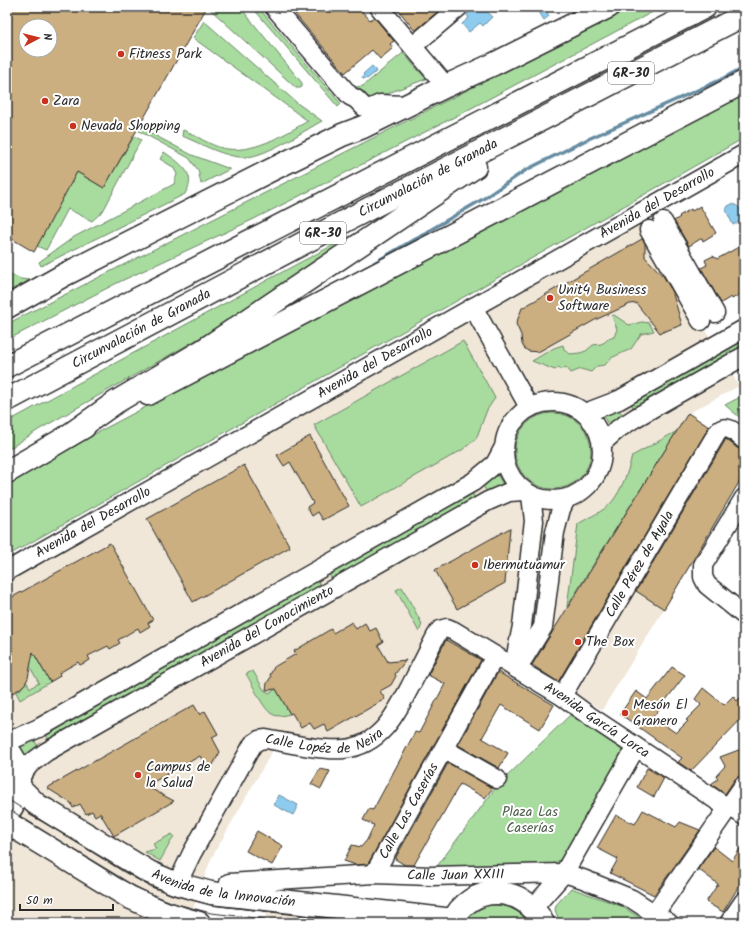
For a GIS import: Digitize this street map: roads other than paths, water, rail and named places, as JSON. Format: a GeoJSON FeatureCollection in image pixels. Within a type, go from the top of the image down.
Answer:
{"type":"FeatureCollection","features":[{"type":"Feature","properties":{"kind":"main road"},"geometry":{"type":"LineString","coordinates":[[7,307],[71,271],[350,131],[363,127],[405,105],[494,64],[608,7]]}},
{"type":"Feature","properties":{"kind":"main road","name":"Circunvalación de Granada"},"geometry":{"type":"LineString","coordinates":[[7,366],[705,7]]}},
{"type":"Feature","properties":{"kind":"main road","name":"Circunvalación de Granada"},"geometry":{"type":"LineString","coordinates":[[7,400],[333,228],[744,15]]}},
{"type":"Feature","properties":{"kind":"main road"},"geometry":{"type":"LineString","coordinates":[[7,472],[68,436],[744,82]]}},
{"type":"Feature","properties":{"kind":"main road"},"geometry":{"type":"LineString","coordinates":[[68,436],[116,402],[202,351],[467,173],[517,132]]}},
{"type":"Feature","properties":{"kind":"main road"},"geometry":{"type":"LineString","coordinates":[[7,749],[15,761],[19,782],[14,803],[7,814]]}},
{"type":"Feature","properties":{"kind":"main road","name":"Avenida de la Innovación"},"geometry":{"type":"LineString","coordinates":[[19,782],[37,805],[149,872],[178,884],[211,893],[453,921]]}},
{"type":"Feature","properties":{"kind":"main road"},"geometry":{"type":"LineString","coordinates":[[7,825],[18,829],[129,897],[173,920],[199,923]]}},
{"type":"Feature","properties":{"kind":"main road"},"geometry":{"type":"LineString","coordinates":[[453,921],[462,907],[475,898],[490,893],[504,893],[519,898],[538,916]]}},
{"type":"Feature","properties":{"kind":"street"},"geometry":{"type":"LineString","coordinates":[[274,7],[350,96],[356,99],[364,107],[369,109],[380,104],[405,105]]}},
{"type":"Feature","properties":{"kind":"street"},"geometry":{"type":"LineString","coordinates":[[379,7],[446,86]]}},
{"type":"Feature","properties":{"kind":"street"},"geometry":{"type":"LineString","coordinates":[[413,46],[459,7]]}},
{"type":"Feature","properties":{"kind":"street"},"geometry":{"type":"LineString","coordinates":[[350,96],[354,113],[350,131]]}},
{"type":"Feature","properties":{"kind":"street","name":"Avenida del Desarrollo"},"geometry":{"type":"LineString","coordinates":[[7,571],[744,154]]}},
{"type":"Feature","properties":{"kind":"street"},"geometry":{"type":"LineString","coordinates":[[656,226],[708,317]]}},
{"type":"Feature","properties":{"kind":"street"},"geometry":{"type":"LineString","coordinates":[[473,307],[529,407]]}},
{"type":"Feature","properties":{"kind":"street"},"geometry":{"type":"LineString","coordinates":[[585,413],[619,400],[744,329]]}},
{"type":"Feature","properties":{"kind":"street"},"geometry":{"type":"LineString","coordinates":[[602,444],[618,428],[744,356]]}},
{"type":"Feature","properties":{"kind":"street"},"geometry":{"type":"LineString","coordinates":[[557,401],[573,405],[585,413],[596,427],[602,444],[601,461],[594,478],[583,490],[566,499],[549,500],[528,493],[516,484],[506,467],[503,449],[506,435],[517,417],[529,407],[541,402],[557,401]]}},
{"type":"Feature","properties":{"kind":"street","name":"Calle Pérez de Ayala"},"geometry":{"type":"LineString","coordinates":[[562,696],[717,433],[721,429],[731,429],[744,440]]}},
{"type":"Feature","properties":{"kind":"street","name":"Avenida del Conocimiento"},"geometry":{"type":"LineString","coordinates":[[7,742],[39,728],[473,482],[495,464],[503,449]]}},
{"type":"Feature","properties":{"kind":"street","name":"Avenida del Conocimiento"},"geometry":{"type":"LineString","coordinates":[[19,782],[30,764],[46,752],[228,648],[488,501],[509,492],[528,493]]}},
{"type":"Feature","properties":{"kind":"street"},"geometry":{"type":"LineString","coordinates":[[515,668],[522,626],[534,521],[528,493]]}},
{"type":"Feature","properties":{"kind":"street"},"geometry":{"type":"LineString","coordinates":[[744,498],[703,565],[703,576],[707,585],[744,615]]}},
{"type":"Feature","properties":{"kind":"street"},"geometry":{"type":"LineString","coordinates":[[515,668],[543,627],[555,532],[561,509],[566,499]]}},
{"type":"Feature","properties":{"kind":"street"},"geometry":{"type":"LineString","coordinates":[[522,626],[535,629],[543,627]]}},
{"type":"Feature","properties":{"kind":"street","name":"Avenida García Lorca"},"geometry":{"type":"LineString","coordinates":[[447,628],[562,696],[722,804],[734,809],[744,816]]}},
{"type":"Feature","properties":{"kind":"street","name":"Calle Lopéz de Neira"},"geometry":{"type":"LineString","coordinates":[[178,884],[192,853],[253,744],[259,740],[266,739],[330,749],[344,749],[354,747],[370,740],[383,730],[395,715],[436,636],[440,630],[447,628]]}},
{"type":"Feature","properties":{"kind":"street","name":"Calle Las Caserías"},"geometry":{"type":"LineString","coordinates":[[374,874],[495,656]]}},
{"type":"Feature","properties":{"kind":"street"},"geometry":{"type":"LineString","coordinates":[[538,916],[636,747]]}},
{"type":"Feature","properties":{"kind":"street","name":"Calle Las Caserías"},"geometry":{"type":"LineString","coordinates":[[444,749],[497,779]]}},
{"type":"Feature","properties":{"kind":"street"},"geometry":{"type":"LineString","coordinates":[[662,918],[728,807],[744,785]]}},
{"type":"Feature","properties":{"kind":"street","name":"Calle Juan XXIII"},"geometry":{"type":"LineString","coordinates":[[229,883],[374,874],[431,876],[564,873],[632,899],[662,918]]}},
{"type":"Feature","properties":{"kind":"street"},"geometry":{"type":"LineString","coordinates":[[729,923],[744,902]]}},
{"type":"Feature","properties":{"kind":"water"},"geometry":{"type":"Polygon","coordinates":[[[475,7],[479,9],[483,7],[492,17],[483,26],[480,23],[469,32],[462,24],[469,18],[467,15],[475,7]]]}},
{"type":"Feature","properties":{"kind":"water"},"geometry":{"type":"Polygon","coordinates":[[[536,7],[544,7],[549,16],[544,20],[536,7]]]}},
{"type":"Feature","properties":{"kind":"water"},"geometry":{"type":"Polygon","coordinates":[[[372,66],[377,71],[367,79],[363,79],[363,74],[372,66]]]}},
{"type":"Feature","properties":{"kind":"water"},"geometry":{"type":"Polygon","coordinates":[[[732,204],[741,210],[744,219],[733,225],[726,210],[728,206],[732,204]]]}},
{"type":"Feature","properties":{"kind":"water"},"geometry":{"type":"Polygon","coordinates":[[[279,795],[298,805],[293,815],[274,805],[279,795]]]}},
{"type":"Feature","properties":{"kind":"waterway"},"geometry":{"type":"LineString","coordinates":[[362,270],[483,199],[526,170],[586,140],[720,80],[744,67]]}},
{"type":"Feature","properties":{"kind":"tram line"},"geometry":{"type":"LineString","coordinates":[[7,799],[124,872],[151,887],[171,894],[211,905],[365,923]]}},
{"type":"Feature","properties":{"kind":"tram line"},"geometry":{"type":"LineString","coordinates":[[7,808],[119,878],[169,902],[211,913],[300,923]]}},
{"type":"Feature","properties":{"kind":"place","name":"Fitness Park"},"geometry":{"type":"Point","coordinates":[121,54]}},
{"type":"Feature","properties":{"kind":"place","name":"Zara"},"geometry":{"type":"Point","coordinates":[45,101]}},
{"type":"Feature","properties":{"kind":"place","name":"Nevada Shopping"},"geometry":{"type":"Point","coordinates":[73,126]}},
{"type":"Feature","properties":{"kind":"place","name":"Unit4 Business Software"},"geometry":{"type":"Point","coordinates":[550,298]}},
{"type":"Feature","properties":{"kind":"place","name":"Ibermutuamur"},"geometry":{"type":"Point","coordinates":[475,565]}},
{"type":"Feature","properties":{"kind":"place","name":"The Box"},"geometry":{"type":"Point","coordinates":[578,642]}},
{"type":"Feature","properties":{"kind":"place","name":"Mesón El Granero"},"geometry":{"type":"Point","coordinates":[625,713]}},
{"type":"Feature","properties":{"kind":"place","name":"Campus de la Salud"},"geometry":{"type":"Point","coordinates":[138,775]}},
{"type":"Feature","properties":{"kind":"park label","name":"Plaza Las Caserías"},"geometry":{"type":"Point","coordinates":[530,820]}}]}
